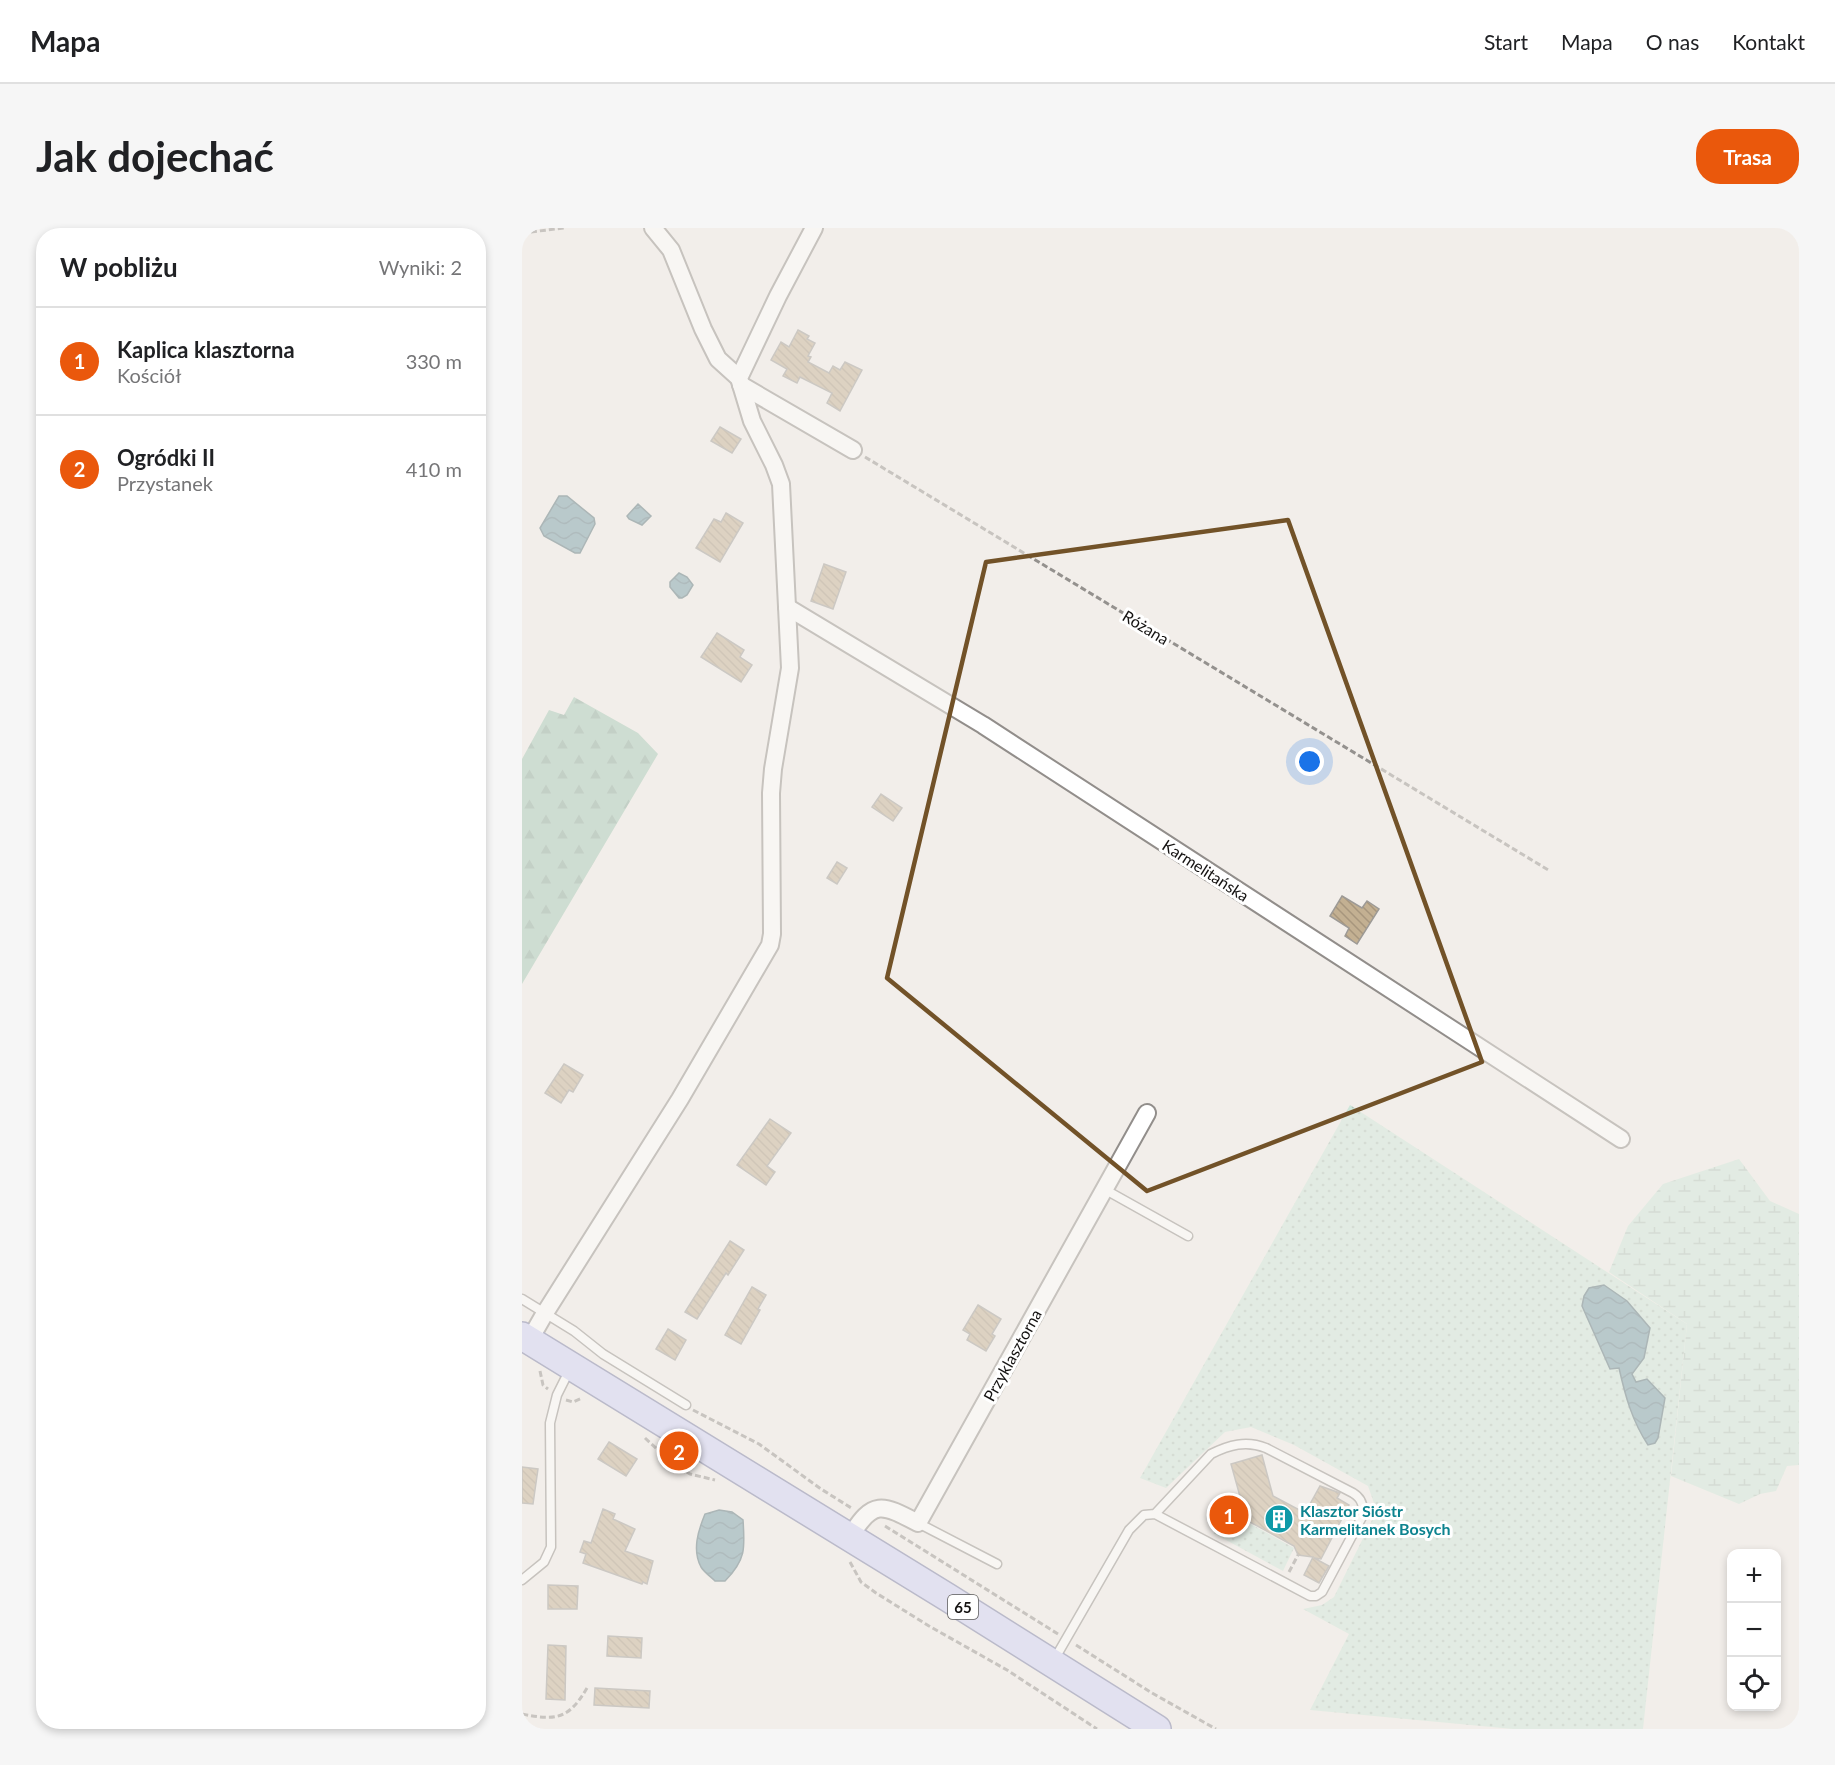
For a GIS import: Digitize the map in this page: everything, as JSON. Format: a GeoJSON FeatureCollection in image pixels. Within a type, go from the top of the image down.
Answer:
{"type":"FeatureCollection","features":[{"type":"Feature","properties":{"kind":"main road","name":"65"},"geometry":{"type":"LineString","coordinates":[[526,1339],[572,1366],[847,1546],[1053,1662],[1148,1727]]}},
{"type":"Feature","properties":{"kind":"street"},"geometry":{"type":"LineString","coordinates":[[653,228],[671,250],[703,329],[718,359],[740,381],[854,450]]}},
{"type":"Feature","properties":{"kind":"street"},"geometry":{"type":"LineString","coordinates":[[526,1339],[545,1313],[680,1099],[770,945],[772,934],[771,793],[790,668],[781,484],[752,421],[740,381],[778,296],[814,228]]}},
{"type":"Feature","properties":{"kind":"street","name":"Karmelitańska"},"geometry":{"type":"LineString","coordinates":[[787,608],[983,725],[1621,1139]]}},
{"type":"Feature","properties":{"kind":"street","name":"Przyklasztorna"},"geometry":{"type":"LineString","coordinates":[[918,1523],[1147,1113]]}},
{"type":"Feature","properties":{"kind":"street"},"geometry":{"type":"LineString","coordinates":[[847,1546],[865,1515],[872,1510],[890,1509],[918,1523]]}},
{"type":"Feature","properties":{"kind":"lane"},"geometry":{"type":"LineString","coordinates":[[1104,1189],[1188,1236]]}},
{"type":"Feature","properties":{"kind":"lane"},"geometry":{"type":"LineString","coordinates":[[522,1299],[574,1331],[603,1354],[686,1406]]}},
{"type":"Feature","properties":{"kind":"lane"},"geometry":{"type":"LineString","coordinates":[[522,1580],[544,1562],[550,1546],[550,1423],[557,1395],[572,1366]]}},
{"type":"Feature","properties":{"kind":"lane"},"geometry":{"type":"LineString","coordinates":[[1053,1662],[1129,1530],[1144,1515],[1155,1514],[1310,1596],[1316,1596],[1322,1592],[1364,1510],[1359,1497],[1266,1448],[1241,1443],[1210,1454],[1155,1514]]}},
{"type":"Feature","properties":{"kind":"lane"},"geometry":{"type":"LineString","coordinates":[[918,1523],[997,1564]]}},
{"type":"Feature","properties":{"kind":"path"},"geometry":{"type":"LineString","coordinates":[[522,233],[564,228]]}},
{"type":"Feature","properties":{"kind":"path","name":"Różana"},"geometry":{"type":"LineString","coordinates":[[854,450],[1550,871]]}},
{"type":"Feature","properties":{"kind":"path"},"geometry":{"type":"LineString","coordinates":[[686,1406],[759,1444],[821,1489],[909,1539],[1152,1693],[1215,1729]]}},
{"type":"Feature","properties":{"kind":"path"},"geometry":{"type":"LineString","coordinates":[[652,1443],[672,1463],[690,1474],[716,1480]]}},
{"type":"Feature","properties":{"kind":"path"},"geometry":{"type":"LineString","coordinates":[[847,1546],[861,1582],[876,1593],[1007,1670],[1097,1729]]}},
{"type":"Feature","properties":{"kind":"path"},"geometry":{"type":"LineString","coordinates":[[1284,1582],[1298,1555]]}},
{"type":"Feature","properties":{"kind":"path"},"geometry":{"type":"LineString","coordinates":[[522,1714],[558,1717],[569,1712],[587,1688]]}},
{"type":"Feature","properties":{"kind":"highlighted area"},"geometry":{"type":"Polygon","coordinates":[[[1288,520],[1482,1062],[1147,1191],[887,978],[986,562],[1288,520]]]}},
{"type":"Feature","properties":{"kind":"green space"},"geometry":{"type":"Polygon","coordinates":[[[574,697],[638,733],[658,754],[522,984],[522,759],[549,710],[564,715],[574,697]]]}},
{"type":"Feature","properties":{"kind":"green space"},"geometry":{"type":"Polygon","coordinates":[[[1350,1105],[1687,1324],[1643,1729],[1513,1729],[1310,1710],[1349,1634],[1303,1609],[1322,1605],[1334,1597],[1373,1518],[1375,1506],[1368,1486],[1294,1445],[1251,1427],[1225,1432],[1166,1488],[1140,1478],[1350,1105]]]}},
{"type":"Feature","properties":{"kind":"green space"},"geometry":{"type":"Polygon","coordinates":[[[1739,1159],[1770,1201],[1799,1214],[1799,1465],[1787,1466],[1776,1491],[1760,1494],[1739,1504],[1671,1476],[1687,1324],[1609,1272],[1628,1226],[1663,1184],[1739,1159]]]}},
{"type":"Feature","properties":{"kind":"green space"},"geometry":{"type":"Polygon","coordinates":[[[1249,1523],[1294,1548],[1283,1571],[1213,1533],[1249,1523]]]}},
{"type":"Feature","properties":{"kind":"water"},"geometry":{"type":"Polygon","coordinates":[[[559,496],[567,496],[594,518],[595,524],[580,553],[575,553],[544,536],[540,528],[559,496]]]}},
{"type":"Feature","properties":{"kind":"water"},"geometry":{"type":"Polygon","coordinates":[[[638,504],[651,516],[642,525],[627,516],[638,504]]]}},
{"type":"Feature","properties":{"kind":"water"},"geometry":{"type":"Polygon","coordinates":[[[679,573],[687,577],[693,585],[687,595],[682,598],[679,598],[670,587],[670,582],[679,573]]]}},
{"type":"Feature","properties":{"kind":"water"},"geometry":{"type":"Polygon","coordinates":[[[1604,1285],[1627,1301],[1650,1328],[1644,1358],[1632,1374],[1636,1382],[1647,1379],[1665,1398],[1658,1438],[1655,1443],[1648,1445],[1642,1436],[1630,1408],[1619,1368],[1610,1369],[1582,1306],[1589,1288],[1604,1285]]]}},
{"type":"Feature","properties":{"kind":"water"},"geometry":{"type":"Polygon","coordinates":[[[719,1510],[732,1512],[743,1520],[743,1553],[737,1567],[725,1581],[715,1581],[706,1573],[698,1561],[696,1547],[705,1514],[719,1510]]]}},
{"type":"Feature","properties":{"kind":"building"},"geometry":{"type":"Polygon","coordinates":[[[798,330],[809,336],[807,339],[815,343],[808,356],[811,357],[808,362],[829,373],[833,366],[840,370],[845,362],[862,370],[840,411],[827,403],[832,393],[800,377],[797,383],[783,376],[787,369],[771,360],[781,342],[789,347],[798,330]]]}},
{"type":"Feature","properties":{"kind":"building"},"geometry":{"type":"Polygon","coordinates":[[[720,427],[741,439],[732,453],[711,441],[720,427]]]}},
{"type":"Feature","properties":{"kind":"building"},"geometry":{"type":"Polygon","coordinates":[[[726,513],[743,523],[720,562],[696,548],[714,519],[721,522],[726,513]]]}},
{"type":"Feature","properties":{"kind":"building"},"geometry":{"type":"Polygon","coordinates":[[[824,564],[846,572],[833,609],[811,601],[824,564]]]}},
{"type":"Feature","properties":{"kind":"building"},"geometry":{"type":"Polygon","coordinates":[[[717,633],[744,650],[740,657],[752,665],[741,682],[701,657],[717,633]]]}},
{"type":"Feature","properties":{"kind":"building"},"geometry":{"type":"Polygon","coordinates":[[[881,794],[902,808],[893,821],[872,807],[881,794]]]}},
{"type":"Feature","properties":{"kind":"building"},"geometry":{"type":"Polygon","coordinates":[[[837,862],[847,868],[837,884],[827,878],[837,862]]]}},
{"type":"Feature","properties":{"kind":"building"},"geometry":{"type":"Polygon","coordinates":[[[1342,896],[1362,908],[1367,901],[1379,909],[1357,944],[1345,936],[1349,928],[1330,916],[1342,896]]]}},
{"type":"Feature","properties":{"kind":"building"},"geometry":{"type":"Polygon","coordinates":[[[564,1064],[583,1075],[573,1092],[569,1090],[561,1103],[545,1093],[564,1064]]]}},
{"type":"Feature","properties":{"kind":"building"},"geometry":{"type":"Polygon","coordinates":[[[770,1119],[791,1133],[767,1166],[775,1172],[766,1185],[737,1165],[770,1119]]]}},
{"type":"Feature","properties":{"kind":"building"},"geometry":{"type":"Polygon","coordinates":[[[730,1241],[744,1250],[728,1275],[726,1273],[697,1319],[685,1312],[730,1241]]]}},
{"type":"Feature","properties":{"kind":"building"},"geometry":{"type":"Polygon","coordinates":[[[752,1287],[766,1295],[741,1344],[725,1335],[752,1287]]]}},
{"type":"Feature","properties":{"kind":"building"},"geometry":{"type":"Polygon","coordinates":[[[978,1305],[1001,1319],[986,1351],[967,1340],[970,1334],[963,1330],[978,1305]]]}},
{"type":"Feature","properties":{"kind":"building"},"geometry":{"type":"Polygon","coordinates":[[[668,1329],[686,1340],[675,1360],[656,1349],[668,1329]]]}},
{"type":"Feature","properties":{"kind":"building"},"geometry":{"type":"Polygon","coordinates":[[[609,1442],[637,1459],[626,1476],[598,1459],[609,1442]]]}},
{"type":"Feature","properties":{"kind":"building","name":"Klasztor Sióstr Karmelitanek Bosych"},"geometry":{"type":"Polygon","coordinates":[[[1262,1455],[1273,1496],[1305,1513],[1320,1486],[1340,1493],[1337,1498],[1349,1505],[1321,1559],[1314,1558],[1329,1566],[1319,1583],[1304,1575],[1313,1557],[1298,1555],[1294,1546],[1250,1522],[1225,1529],[1217,1524],[1215,1516],[1220,1506],[1241,1500],[1231,1464],[1262,1455]]]}},
{"type":"Feature","properties":{"kind":"building"},"geometry":{"type":"Polygon","coordinates":[[[522,1467],[538,1469],[533,1504],[522,1503],[522,1467]]]}},
{"type":"Feature","properties":{"kind":"building"},"geometry":{"type":"Polygon","coordinates":[[[603,1509],[615,1514],[613,1519],[635,1529],[625,1551],[653,1561],[647,1584],[583,1563],[586,1554],[580,1552],[584,1541],[591,1543],[603,1509]]]}},
{"type":"Feature","properties":{"kind":"building"},"geometry":{"type":"Polygon","coordinates":[[[548,1585],[578,1586],[577,1609],[548,1609],[548,1585]]]}},
{"type":"Feature","properties":{"kind":"building"},"geometry":{"type":"Polygon","coordinates":[[[608,1636],[642,1638],[641,1658],[607,1656],[608,1636]]]}},
{"type":"Feature","properties":{"kind":"building"},"geometry":{"type":"Polygon","coordinates":[[[548,1645],[566,1646],[565,1700],[546,1699],[548,1645]]]}},
{"type":"Feature","properties":{"kind":"building"},"geometry":{"type":"Polygon","coordinates":[[[595,1688],[650,1691],[649,1708],[594,1705],[595,1688]]]}},
{"type":"Feature","properties":{"kind":"place","name":"Ogródki II"},"geometry":{"type":"Point","coordinates":[679,1451]}},
{"type":"Feature","properties":{"kind":"place","name":"Kaplica klasztorna"},"geometry":{"type":"Point","coordinates":[1229,1515]}},
{"type":"Feature","properties":{"kind":"place","name":"Klasztor Sióstr Karmelitanek Bosych"},"geometry":{"type":"Point","coordinates":[1279,1519]}}]}
